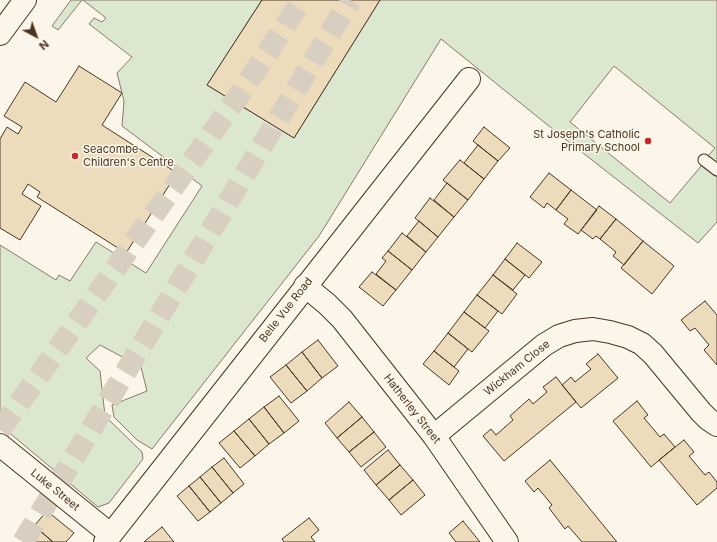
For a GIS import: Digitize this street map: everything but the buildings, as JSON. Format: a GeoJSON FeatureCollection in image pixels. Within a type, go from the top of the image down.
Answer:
{"type":"FeatureCollection","features":[{"type":"Feature","properties":{"kind":"street"},"geometry":{"type":"LineString","coordinates":[[0,34],[25,0]]}},
{"type":"Feature","properties":{"kind":"street","name":"Belle Vue Road"},"geometry":{"type":"LineString","coordinates":[[108,538],[469,79]]}},
{"type":"Feature","properties":{"kind":"street","name":"Hatherley Street"},"geometry":{"type":"LineString","coordinates":[[305,286],[327,304],[342,319],[434,436],[507,542]]}},
{"type":"Feature","properties":{"kind":"street","name":"Wickham Close"},"geometry":{"type":"LineString","coordinates":[[434,436],[544,345],[559,336],[575,331],[593,329],[628,337],[642,344],[653,354],[701,412],[717,425]]}},
{"type":"Feature","properties":{"kind":"street","name":"Luke Street"},"geometry":{"type":"LineString","coordinates":[[0,445],[108,538]]}},
{"type":"Feature","properties":{"kind":"lane"},"geometry":{"type":"LineString","coordinates":[[704,160],[717,170]]}},
{"type":"Feature","properties":{"kind":"green space"},"geometry":{"type":"Polygon","coordinates":[[[71,0],[82,0],[58,30],[52,26],[71,0]]]}},
{"type":"Feature","properties":{"kind":"green space"},"geometry":{"type":"Polygon","coordinates":[[[83,0],[262,0],[207,85],[294,138],[380,0],[717,0],[717,166],[707,157],[715,148],[614,66],[570,122],[670,203],[702,165],[717,177],[717,222],[698,243],[560,135],[441,39],[319,236],[152,449],[137,440],[114,417],[112,405],[147,391],[141,367],[100,345],[86,358],[100,371],[105,416],[142,452],[143,459],[109,503],[98,507],[0,425],[0,245],[56,280],[59,275],[70,281],[96,242],[146,273],[202,186],[122,126],[124,101],[117,73],[132,57],[89,24],[94,18],[102,22],[106,18],[83,0]]]}},
{"type":"Feature","properties":{"kind":"tunnel"},"geometry":{"type":"LineString","coordinates":[[0,430],[242,91],[302,0]]}},
{"type":"Feature","properties":{"kind":"tunnel"},"geometry":{"type":"LineString","coordinates":[[23,542],[350,0]]}},
{"type":"Feature","properties":{"kind":"place","name":"St Joseph's Catholic Primary School"},"geometry":{"type":"Point","coordinates":[648,141]}},
{"type":"Feature","properties":{"kind":"place","name":"Seacombe Children's Centre"},"geometry":{"type":"Point","coordinates":[75,156]}}]}
